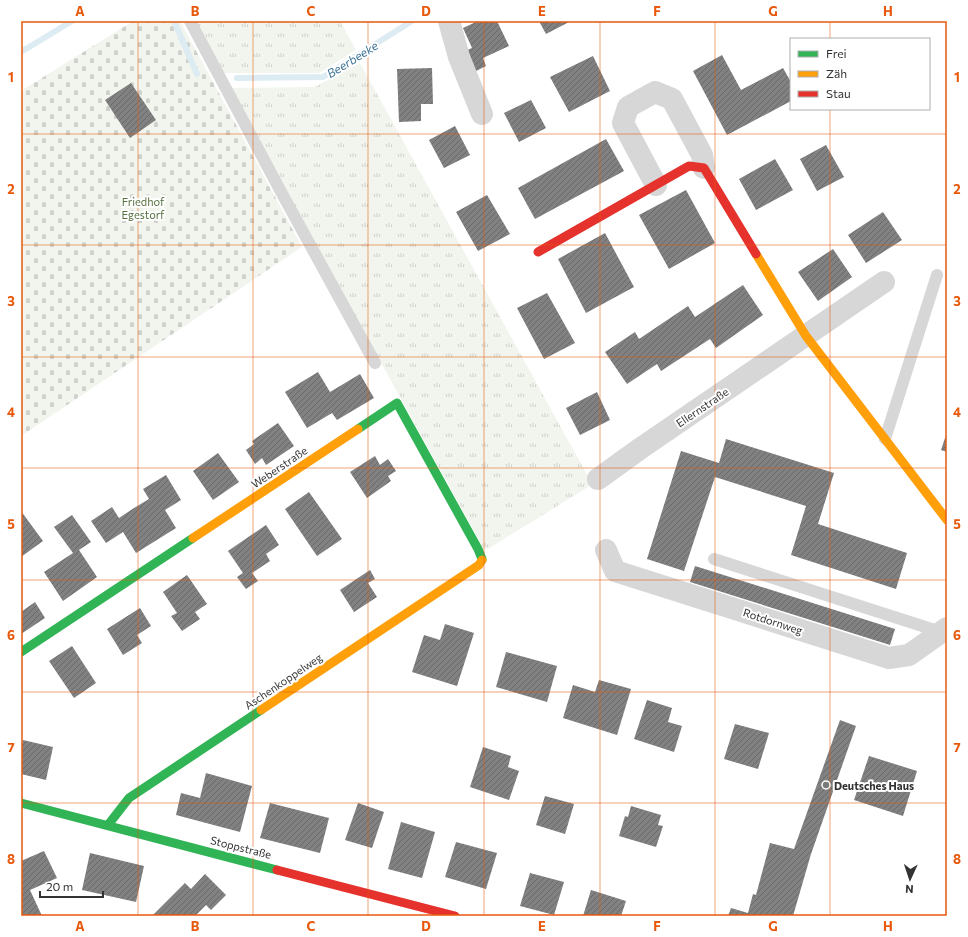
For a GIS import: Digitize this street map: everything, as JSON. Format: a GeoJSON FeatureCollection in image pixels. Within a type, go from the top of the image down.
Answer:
{"type":"FeatureCollection","features":[{"type":"Feature","properties":{"kind":"street"},"geometry":{"type":"LineString","coordinates":[[449,21],[459,57],[482,114]]}},
{"type":"Feature","properties":{"kind":"street"},"geometry":{"type":"LineString","coordinates":[[656,186],[623,123],[628,107],[655,92],[672,99],[702,155],[704,168],[806,336],[947,520]]}},
{"type":"Feature","properties":{"kind":"street"},"geometry":{"type":"LineString","coordinates":[[538,252],[689,166],[704,168]]}},
{"type":"Feature","properties":{"kind":"street","name":"Ellernstraße"},"geometry":{"type":"LineString","coordinates":[[598,479],[884,282]]}},
{"type":"Feature","properties":{"kind":"street","name":"Weberstraße"},"geometry":{"type":"LineString","coordinates":[[21,652],[397,403],[478,549],[482,559],[479,565]]}},
{"type":"Feature","properties":{"kind":"street","name":"Rotdornweg"},"geometry":{"type":"LineString","coordinates":[[606,550],[615,571],[889,658],[909,655],[944,630]]}},
{"type":"Feature","properties":{"kind":"street","name":"Aschenkoppelweg"},"geometry":{"type":"LineString","coordinates":[[108,825],[130,798],[479,565]]}},
{"type":"Feature","properties":{"kind":"street","name":"Stoppstraße"},"geometry":{"type":"LineString","coordinates":[[21,803],[455,916]]}},
{"type":"Feature","properties":{"kind":"lane"},"geometry":{"type":"LineString","coordinates":[[190,21],[375,363]]}},
{"type":"Feature","properties":{"kind":"lane"},"geometry":{"type":"LineString","coordinates":[[885,439],[938,275]]}},
{"type":"Feature","properties":{"kind":"lane"},"geometry":{"type":"LineString","coordinates":[[714,559],[944,630]]}},
{"type":"Feature","properties":{"kind":"green space","name":"Friedhof Egestorf"},"geometry":{"type":"Polygon","coordinates":[[[133,21],[180,21],[302,247],[21,436],[21,91],[133,21]]]}},
{"type":"Feature","properties":{"kind":"green space"},"geometry":{"type":"Polygon","coordinates":[[[196,21],[340,21],[356,50],[319,73],[224,73],[196,21]]]}},
{"type":"Feature","properties":{"kind":"green space"},"geometry":{"type":"Polygon","coordinates":[[[360,63],[591,482],[588,487],[488,549],[484,549],[229,88],[315,87],[360,63]]]}},
{"type":"Feature","properties":{"kind":"building"},"geometry":{"type":"Polygon","coordinates":[[[478,21],[497,21],[509,46],[483,58],[486,66],[472,73],[462,52],[472,48],[463,28],[478,21]]]}},
{"type":"Feature","properties":{"kind":"building"},"geometry":{"type":"Polygon","coordinates":[[[539,21],[571,21],[546,34],[539,21]]]}},
{"type":"Feature","properties":{"kind":"building"},"geometry":{"type":"Polygon","coordinates":[[[722,55],[741,90],[783,68],[790,80],[790,102],[727,135],[693,71],[722,55]]]}},
{"type":"Feature","properties":{"kind":"building"},"geometry":{"type":"Polygon","coordinates":[[[593,56],[610,91],[569,112],[550,77],[593,56]]]}},
{"type":"Feature","properties":{"kind":"building"},"geometry":{"type":"Polygon","coordinates":[[[432,68],[433,104],[421,104],[421,121],[399,122],[397,69],[432,68]]]}},
{"type":"Feature","properties":{"kind":"building"},"geometry":{"type":"Polygon","coordinates":[[[131,83],[156,120],[130,138],[105,100],[131,83]]]}},
{"type":"Feature","properties":{"kind":"building"},"geometry":{"type":"Polygon","coordinates":[[[531,100],[546,128],[519,142],[504,113],[531,100]]]}},
{"type":"Feature","properties":{"kind":"building"},"geometry":{"type":"Polygon","coordinates":[[[455,126],[470,155],[444,168],[429,140],[455,126]]]}},
{"type":"Feature","properties":{"kind":"building"},"geometry":{"type":"Polygon","coordinates":[[[606,139],[624,171],[535,219],[518,188],[606,139]]]}},
{"type":"Feature","properties":{"kind":"building"},"geometry":{"type":"Polygon","coordinates":[[[826,145],[844,177],[817,191],[800,159],[826,145]]]}},
{"type":"Feature","properties":{"kind":"building"},"geometry":{"type":"Polygon","coordinates":[[[775,159],[793,190],[756,210],[739,179],[775,159]]]}},
{"type":"Feature","properties":{"kind":"building"},"geometry":{"type":"Polygon","coordinates":[[[686,190],[715,243],[669,269],[639,215],[686,190]]]}},
{"type":"Feature","properties":{"kind":"building"},"geometry":{"type":"Polygon","coordinates":[[[487,195],[510,234],[478,251],[456,212],[487,195]]]}},
{"type":"Feature","properties":{"kind":"building"},"geometry":{"type":"Polygon","coordinates":[[[883,212],[902,240],[866,263],[848,235],[883,212]]]}},
{"type":"Feature","properties":{"kind":"building"},"geometry":{"type":"Polygon","coordinates":[[[605,233],[634,287],[586,313],[558,259],[605,233]]]}},
{"type":"Feature","properties":{"kind":"building"},"geometry":{"type":"Polygon","coordinates":[[[833,249],[852,277],[818,301],[798,272],[833,249]]]}},
{"type":"Feature","properties":{"kind":"building"},"geometry":{"type":"Polygon","coordinates":[[[743,285],[763,315],[716,348],[710,339],[661,371],[657,364],[627,384],[605,352],[635,332],[639,339],[688,306],[695,317],[743,285]]]}},
{"type":"Feature","properties":{"kind":"building"},"geometry":{"type":"Polygon","coordinates":[[[547,293],[575,343],[544,359],[517,308],[547,293]]]}},
{"type":"Feature","properties":{"kind":"building"},"geometry":{"type":"Polygon","coordinates":[[[318,372],[330,392],[360,374],[374,398],[337,420],[332,413],[307,428],[285,392],[318,372]]]}},
{"type":"Feature","properties":{"kind":"building"},"geometry":{"type":"Polygon","coordinates":[[[597,392],[610,420],[580,435],[566,408],[597,392]]]}},
{"type":"Feature","properties":{"kind":"building"},"geometry":{"type":"Polygon","coordinates":[[[278,423],[294,446],[266,465],[262,458],[255,464],[246,450],[254,444],[252,441],[278,423]]]}},
{"type":"Feature","properties":{"kind":"building"},"geometry":{"type":"Polygon","coordinates":[[[947,432],[947,452],[941,450],[947,432]]]}},
{"type":"Feature","properties":{"kind":"building"},"geometry":{"type":"Polygon","coordinates":[[[726,439],[834,473],[818,524],[907,553],[896,589],[791,555],[806,506],[715,477],[684,571],[647,559],[681,451],[719,463],[726,439]]]}},
{"type":"Feature","properties":{"kind":"building"},"geometry":{"type":"Polygon","coordinates":[[[218,453],[239,482],[213,500],[193,471],[218,453]]]}},
{"type":"Feature","properties":{"kind":"building"},"geometry":{"type":"Polygon","coordinates":[[[375,456],[380,465],[388,459],[396,471],[388,476],[391,481],[367,498],[350,472],[375,456]]]}},
{"type":"Feature","properties":{"kind":"building"},"geometry":{"type":"Polygon","coordinates":[[[166,475],[181,500],[165,510],[176,528],[136,553],[123,532],[106,543],[91,521],[112,507],[119,518],[149,499],[143,489],[166,475]]]}},
{"type":"Feature","properties":{"kind":"building"},"geometry":{"type":"Polygon","coordinates":[[[309,492],[342,539],[317,556],[285,509],[309,492]]]}},
{"type":"Feature","properties":{"kind":"building"},"geometry":{"type":"Polygon","coordinates":[[[21,511],[43,541],[21,557],[21,511]]]}},
{"type":"Feature","properties":{"kind":"building"},"geometry":{"type":"Polygon","coordinates":[[[72,515],[91,542],[79,550],[97,577],[63,601],[44,572],[73,553],[54,527],[72,515]]]}},
{"type":"Feature","properties":{"kind":"building"},"geometry":{"type":"Polygon","coordinates":[[[266,525],[279,545],[266,554],[270,561],[252,573],[258,581],[246,589],[237,577],[243,573],[228,551],[266,525]]]}},
{"type":"Feature","properties":{"kind":"building"},"geometry":{"type":"Polygon","coordinates":[[[695,566],[895,629],[890,645],[690,582],[695,566]]]}},
{"type":"Feature","properties":{"kind":"building"},"geometry":{"type":"Polygon","coordinates":[[[370,570],[375,579],[368,583],[377,597],[354,612],[340,590],[370,570]]]}},
{"type":"Feature","properties":{"kind":"building"},"geometry":{"type":"Polygon","coordinates":[[[187,575],[207,604],[195,612],[200,619],[182,631],[171,616],[177,613],[163,592],[187,575]]]}},
{"type":"Feature","properties":{"kind":"building"},"geometry":{"type":"Polygon","coordinates":[[[35,602],[45,618],[21,634],[21,612],[35,602]]]}},
{"type":"Feature","properties":{"kind":"building"},"geometry":{"type":"Polygon","coordinates":[[[140,608],[151,626],[137,635],[142,643],[123,655],[107,629],[140,608]]]}},
{"type":"Feature","properties":{"kind":"building"},"geometry":{"type":"Polygon","coordinates":[[[445,624],[474,633],[457,686],[412,672],[424,635],[440,640],[445,624]]]}},
{"type":"Feature","properties":{"kind":"building"},"geometry":{"type":"Polygon","coordinates":[[[72,646],[96,683],[74,698],[49,661],[72,646]]]}},
{"type":"Feature","properties":{"kind":"building"},"geometry":{"type":"Polygon","coordinates":[[[506,652],[557,666],[547,702],[496,687],[506,652]]]}},
{"type":"Feature","properties":{"kind":"building"},"geometry":{"type":"Polygon","coordinates":[[[599,680],[631,689],[617,735],[563,718],[573,685],[595,692],[599,680]]]}},
{"type":"Feature","properties":{"kind":"building"},"geometry":{"type":"Polygon","coordinates":[[[647,700],[672,708],[668,722],[682,726],[674,752],[634,739],[647,700]]]}},
{"type":"Feature","properties":{"kind":"building","name":"Deutsches Haus"},"geometry":{"type":"Polygon","coordinates":[[[840,720],[856,726],[811,854],[793,916],[728,916],[731,908],[748,913],[753,894],[756,895],[770,843],[794,849],[840,720]]]}},
{"type":"Feature","properties":{"kind":"building"},"geometry":{"type":"Polygon","coordinates":[[[735,724],[769,733],[758,769],[724,759],[735,724]]]}},
{"type":"Feature","properties":{"kind":"building"},"geometry":{"type":"Polygon","coordinates":[[[23,740],[53,747],[46,780],[21,774],[21,749],[23,740]]]}},
{"type":"Feature","properties":{"kind":"building"},"geometry":{"type":"Polygon","coordinates":[[[483,747],[511,756],[508,767],[519,771],[509,800],[470,787],[483,747]]]}},
{"type":"Feature","properties":{"kind":"building"},"geometry":{"type":"Polygon","coordinates":[[[869,756],[917,771],[903,816],[854,800],[869,756]]]}},
{"type":"Feature","properties":{"kind":"building"},"geometry":{"type":"Polygon","coordinates":[[[206,773],[252,786],[240,832],[176,815],[181,793],[200,798],[206,773]]]}},
{"type":"Feature","properties":{"kind":"building"},"geometry":{"type":"Polygon","coordinates":[[[545,796],[574,804],[565,834],[536,825],[545,796]]]}},
{"type":"Feature","properties":{"kind":"building"},"geometry":{"type":"Polygon","coordinates":[[[270,803],[329,818],[320,853],[260,838],[270,803]]]}},
{"type":"Feature","properties":{"kind":"building"},"geometry":{"type":"Polygon","coordinates":[[[358,803],[384,812],[372,848],[345,840],[358,803]]]}},
{"type":"Feature","properties":{"kind":"building"},"geometry":{"type":"Polygon","coordinates":[[[631,806],[661,815],[658,825],[663,826],[656,847],[619,836],[625,816],[628,817],[631,806]]]}},
{"type":"Feature","properties":{"kind":"building"},"geometry":{"type":"Polygon","coordinates":[[[401,822],[435,832],[422,878],[388,869],[401,822]]]}},
{"type":"Feature","properties":{"kind":"building"},"geometry":{"type":"Polygon","coordinates":[[[456,842],[497,853],[486,889],[445,877],[456,842]]]}},
{"type":"Feature","properties":{"kind":"building"},"geometry":{"type":"Polygon","coordinates":[[[44,851],[57,878],[30,890],[42,916],[21,916],[21,861],[44,851]]]}},
{"type":"Feature","properties":{"kind":"building"},"geometry":{"type":"Polygon","coordinates":[[[90,853],[144,866],[136,902],[82,890],[90,853]]]}},
{"type":"Feature","properties":{"kind":"building"},"geometry":{"type":"Polygon","coordinates":[[[530,873],[564,882],[554,915],[520,906],[530,873]]]}},
{"type":"Feature","properties":{"kind":"building"},"geometry":{"type":"Polygon","coordinates":[[[205,874],[226,895],[211,910],[206,905],[195,916],[152,916],[185,883],[191,889],[205,874]]]}},
{"type":"Feature","properties":{"kind":"building"},"geometry":{"type":"Polygon","coordinates":[[[591,890],[626,901],[621,916],[583,916],[591,890]]]}},
{"type":"Feature","properties":{"kind":"waterway","name":"Beerbeeke"},"geometry":{"type":"LineString","coordinates":[[21,52],[72,21]]}},
{"type":"Feature","properties":{"kind":"waterway","name":"Beerbeeke"},"geometry":{"type":"LineString","coordinates":[[174,21],[197,74]]}},
{"type":"Feature","properties":{"kind":"waterway","name":"Beerbeeke"},"geometry":{"type":"LineString","coordinates":[[237,78],[323,77],[412,21]]}},
{"type":"Feature","properties":{"kind":"traffic: fast"},"geometry":{"type":"LineString","coordinates":[[358,429],[397,403],[478,549],[482,560]]}},
{"type":"Feature","properties":{"kind":"traffic: fast"},"geometry":{"type":"LineString","coordinates":[[21,652],[193,538]]}},
{"type":"Feature","properties":{"kind":"traffic: fast"},"geometry":{"type":"LineString","coordinates":[[108,825],[129,798],[261,710]]}},
{"type":"Feature","properties":{"kind":"traffic: fast"},"geometry":{"type":"LineString","coordinates":[[21,803],[277,870]]}},
{"type":"Feature","properties":{"kind":"traffic: slow"},"geometry":{"type":"LineString","coordinates":[[756,254],[806,336],[947,520]]}},
{"type":"Feature","properties":{"kind":"traffic: slow"},"geometry":{"type":"LineString","coordinates":[[193,538],[358,429]]}},
{"type":"Feature","properties":{"kind":"traffic: slow"},"geometry":{"type":"LineString","coordinates":[[261,710],[479,565],[482,560]]}},
{"type":"Feature","properties":{"kind":"traffic: jam"},"geometry":{"type":"LineString","coordinates":[[538,252],[689,166],[704,168],[756,254]]}},
{"type":"Feature","properties":{"kind":"traffic: jam"},"geometry":{"type":"LineString","coordinates":[[277,870],[455,916]]}},
{"type":"Feature","properties":{"kind":"place","name":"Deutsches Haus"},"geometry":{"type":"Point","coordinates":[826,785]}}]}
